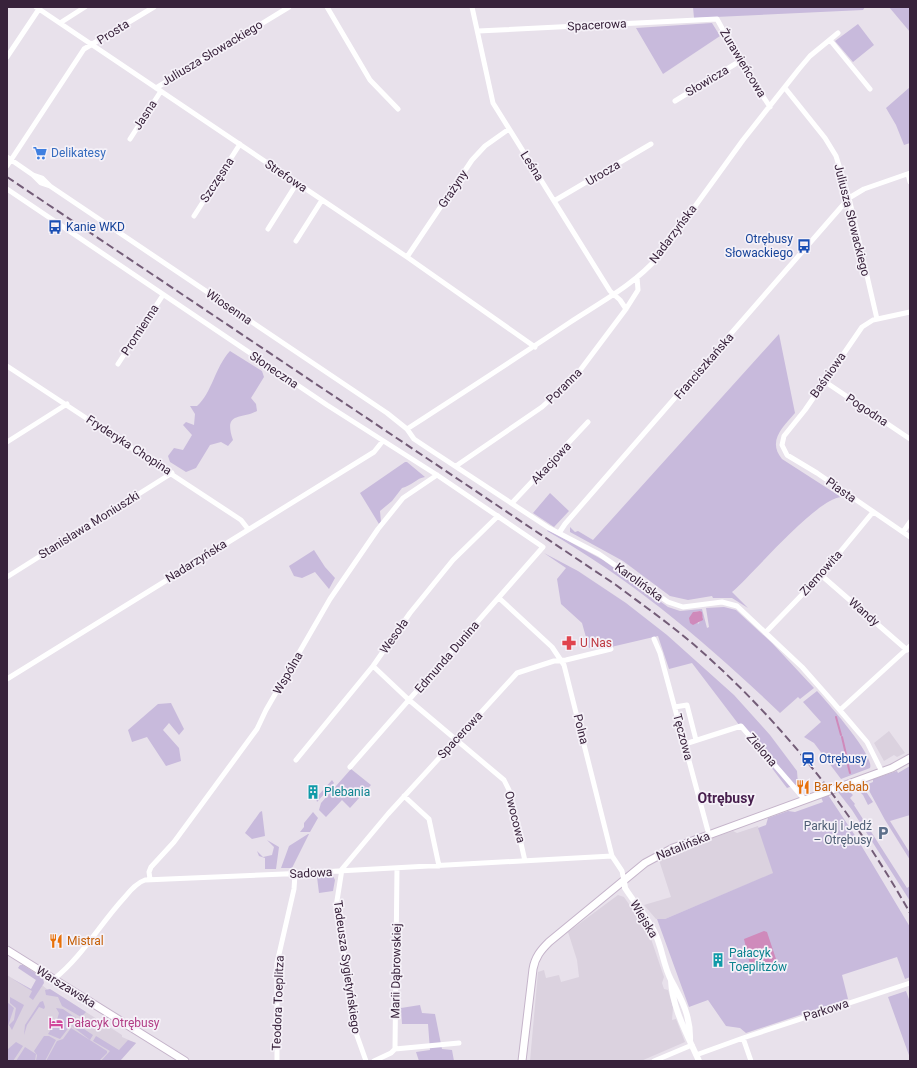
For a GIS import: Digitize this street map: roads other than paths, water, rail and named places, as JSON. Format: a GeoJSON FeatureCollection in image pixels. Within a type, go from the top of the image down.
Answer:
{"type":"FeatureCollection","features":[{"type":"Feature","properties":{"kind":"main road","name":"Natalińska"},"geometry":{"type":"LineString","coordinates":[[522,1061],[535,960],[549,942],[624,881],[658,855],[882,772],[910,758]]}},
{"type":"Feature","properties":{"kind":"main road","name":"Warszawska"},"geometry":{"type":"LineString","coordinates":[[7,950],[185,1061]]}},
{"type":"Feature","properties":{"kind":"street"},"geometry":{"type":"LineString","coordinates":[[60,22],[85,7]]}},
{"type":"Feature","properties":{"kind":"street","name":"Prosta"},"geometry":{"type":"LineString","coordinates":[[7,166],[9,159],[84,49],[154,7]]}},
{"type":"Feature","properties":{"kind":"street","name":"Juliusza Słowackiego"},"geometry":{"type":"LineString","coordinates":[[156,88],[289,7]]}},
{"type":"Feature","properties":{"kind":"street"},"geometry":{"type":"LineString","coordinates":[[327,7],[370,80],[398,109]]}},
{"type":"Feature","properties":{"kind":"street","name":"Leśna"},"geometry":{"type":"LineString","coordinates":[[472,7],[493,100],[554,202],[614,295],[620,300],[626,309]]}},
{"type":"Feature","properties":{"kind":"street"},"geometry":{"type":"LineString","coordinates":[[7,57],[38,8]]}},
{"type":"Feature","properties":{"kind":"street","name":"Strefowa"},"geometry":{"type":"LineString","coordinates":[[38,8],[407,257],[535,347]]}},
{"type":"Feature","properties":{"kind":"street","name":"Spacerowa"},"geometry":{"type":"LineString","coordinates":[[478,31],[717,19]]}},
{"type":"Feature","properties":{"kind":"street","name":"Żurawieńcowa"},"geometry":{"type":"LineString","coordinates":[[717,19],[740,61],[770,106]]}},
{"type":"Feature","properties":{"kind":"street","name":"Nadarzyńska"},"geometry":{"type":"LineString","coordinates":[[407,429],[535,347],[614,295],[638,277],[659,256],[770,106],[786,88],[810,56],[838,33]]}},
{"type":"Feature","properties":{"kind":"street"},"geometry":{"type":"LineString","coordinates":[[830,40],[870,89]]}},
{"type":"Feature","properties":{"kind":"street","name":"Słowicza"},"geometry":{"type":"LineString","coordinates":[[674,101],[740,61]]}},
{"type":"Feature","properties":{"kind":"street","name":"Juliusza Słowackiego"},"geometry":{"type":"LineString","coordinates":[[786,88],[834,152],[849,198],[877,319]]}},
{"type":"Feature","properties":{"kind":"street","name":"Jasna"},"geometry":{"type":"LineString","coordinates":[[130,139],[161,91]]}},
{"type":"Feature","properties":{"kind":"street","name":"Grażyny"},"geometry":{"type":"LineString","coordinates":[[407,257],[472,160],[485,146],[509,129]]}},
{"type":"Feature","properties":{"kind":"street","name":"Szczęsna"},"geometry":{"type":"LineString","coordinates":[[194,216],[240,144]]}},
{"type":"Feature","properties":{"kind":"street","name":"Urocza"},"geometry":{"type":"LineString","coordinates":[[554,202],[651,144]]}},
{"type":"Feature","properties":{"kind":"street","name":"Wiosenna"},"geometry":{"type":"LineString","coordinates":[[9,159],[33,175],[41,183],[50,186],[380,409],[407,429]]}},
{"type":"Feature","properties":{"kind":"street"},"geometry":{"type":"LineString","coordinates":[[909,173],[910,182]]}},
{"type":"Feature","properties":{"kind":"street","name":"Franciszkańska"},"geometry":{"type":"LineString","coordinates":[[559,533],[565,524],[849,198],[864,189],[909,173]]}},
{"type":"Feature","properties":{"kind":"street"},"geometry":{"type":"LineString","coordinates":[[268,230],[297,183]]}},
{"type":"Feature","properties":{"kind":"street","name":"Słoneczna"},"geometry":{"type":"LineString","coordinates":[[7,190],[382,442],[437,475],[543,547]]}},
{"type":"Feature","properties":{"kind":"street"},"geometry":{"type":"LineString","coordinates":[[296,241],[322,200]]}},
{"type":"Feature","properties":{"kind":"street","name":"Poranna"},"geometry":{"type":"LineString","coordinates":[[456,466],[542,407],[575,377],[626,309],[638,290],[638,277]]}},
{"type":"Feature","properties":{"kind":"street","name":"Promienna"},"geometry":{"type":"LineString","coordinates":[[118,364],[163,295]]}},
{"type":"Feature","properties":{"kind":"street"},"geometry":{"type":"LineString","coordinates":[[877,319],[910,312]]}},
{"type":"Feature","properties":{"kind":"street","name":"Baśniowa"},"geometry":{"type":"LineString","coordinates":[[783,437],[862,327],[877,319]]}},
{"type":"Feature","properties":{"kind":"street","name":"Fryderyka Chopina"},"geometry":{"type":"LineString","coordinates":[[7,366],[172,473],[241,520],[248,529]]}},
{"type":"Feature","properties":{"kind":"street","name":"Pogodna"},"geometry":{"type":"LineString","coordinates":[[824,381],[910,439]]}},
{"type":"Feature","properties":{"kind":"street"},"geometry":{"type":"LineString","coordinates":[[7,442],[67,404]]}},
{"type":"Feature","properties":{"kind":"street","name":"Akacjowa"},"geometry":{"type":"LineString","coordinates":[[512,503],[588,422]]}},
{"type":"Feature","properties":{"kind":"street","name":"Karolińska"},"geometry":{"type":"LineString","coordinates":[[407,429],[414,439],[559,533],[599,554],[670,604],[686,607],[722,602],[732,604],[766,632],[802,667],[866,742],[882,772]]}},
{"type":"Feature","properties":{"kind":"street","name":"Piasta"},"geometry":{"type":"LineString","coordinates":[[783,437],[782,448],[787,455],[817,473],[910,537]]}},
{"type":"Feature","properties":{"kind":"street","name":"Nadarzyńska"},"geometry":{"type":"LineString","coordinates":[[7,679],[374,452],[382,442]]}},
{"type":"Feature","properties":{"kind":"street","name":"Stanisława Moniuszki"},"geometry":{"type":"LineString","coordinates":[[7,577],[172,473]]}},
{"type":"Feature","properties":{"kind":"street","name":"Wspólna"},"geometry":{"type":"LineString","coordinates":[[150,879],[149,872],[151,867],[179,835],[257,729],[266,710],[330,599],[374,535],[403,498],[437,475]]}},
{"type":"Feature","properties":{"kind":"street","name":"Ziemowita"},"geometry":{"type":"LineString","coordinates":[[766,632],[821,575],[873,512]]}},
{"type":"Feature","properties":{"kind":"street","name":"Wesoła"},"geometry":{"type":"LineString","coordinates":[[296,760],[373,666],[410,613],[453,560],[498,516]]}},
{"type":"Feature","properties":{"kind":"street"},"geometry":{"type":"LineString","coordinates":[[903,532],[910,522]]}},
{"type":"Feature","properties":{"kind":"street","name":"Edmunda Dunina"},"geometry":{"type":"LineString","coordinates":[[350,767],[543,547]]}},
{"type":"Feature","properties":{"kind":"street","name":"Wandy"},"geometry":{"type":"LineString","coordinates":[[821,575],[908,648]]}},
{"type":"Feature","properties":{"kind":"street","name":"Polna"},"geometry":{"type":"LineString","coordinates":[[499,598],[552,647],[562,660],[566,669],[612,856],[622,871],[624,881]]}},
{"type":"Feature","properties":{"kind":"street","name":"Tęczowa"},"geometry":{"type":"LineString","coordinates":[[654,639],[675,707],[709,835]]}},
{"type":"Feature","properties":{"kind":"street"},"geometry":{"type":"LineString","coordinates":[[840,710],[908,648]]}},
{"type":"Feature","properties":{"kind":"street","name":"Spacerowa"},"geometry":{"type":"LineString","coordinates":[[341,872],[350,859],[404,796],[517,672],[611,649]]}},
{"type":"Feature","properties":{"kind":"street","name":"Owocowa"},"geometry":{"type":"LineString","coordinates":[[373,666],[409,700],[504,780],[509,790],[525,861]]}},
{"type":"Feature","properties":{"kind":"street"},"geometry":{"type":"LineString","coordinates":[[675,707],[687,705],[696,740]]}},
{"type":"Feature","properties":{"kind":"street","name":"Zielona"},"geometry":{"type":"LineString","coordinates":[[685,744],[741,726],[805,800]]}},
{"type":"Feature","properties":{"kind":"street"},"geometry":{"type":"LineString","coordinates":[[404,796],[429,819],[439,866]]}},
{"type":"Feature","properties":{"kind":"street","name":"Sadowa"},"geometry":{"type":"LineString","coordinates":[[54,979],[62,972],[134,887],[143,880],[341,872],[612,856]]}},
{"type":"Feature","properties":{"kind":"street","name":"Marii Dąbrowskiej"},"geometry":{"type":"LineString","coordinates":[[395,1048],[397,868]]}},
{"type":"Feature","properties":{"kind":"street","name":"Tadeusza Sygietyńskiego"},"geometry":{"type":"LineString","coordinates":[[341,872],[336,907],[356,1033],[366,1061]]}},
{"type":"Feature","properties":{"kind":"street","name":"Teodora Toeplitza"},"geometry":{"type":"LineString","coordinates":[[277,1061],[277,963],[294,889],[295,874]]}},
{"type":"Feature","properties":{"kind":"street","name":"Wiejska"},"geometry":{"type":"LineString","coordinates":[[624,881],[625,889],[654,931],[671,980],[672,991],[684,1028],[697,1058]]}},
{"type":"Feature","properties":{"kind":"street","name":"Parkowa"},"geometry":{"type":"LineString","coordinates":[[697,1058],[742,1038],[910,983]]}},
{"type":"Feature","properties":{"kind":"street"},"geometry":{"type":"LineString","coordinates":[[742,1038],[751,1061]]}},
{"type":"Feature","properties":{"kind":"street"},"geometry":{"type":"LineString","coordinates":[[374,1061],[391,1053],[395,1048],[459,1043]]}},
{"type":"Feature","properties":{"kind":"street"},"geometry":{"type":"LineString","coordinates":[[654,1061],[691,1043]]}},
{"type":"Feature","properties":{"kind":"waterway"},"geometry":{"type":"LineString","coordinates":[[836,717],[841,735]]}},
{"type":"Feature","properties":{"kind":"waterway"},"geometry":{"type":"LineString","coordinates":[[842,737],[848,763]]}},
{"type":"Feature","properties":{"kind":"waterway"},"geometry":{"type":"LineString","coordinates":[[848,765],[850,773]]}},
{"type":"Feature","properties":{"kind":"railway"},"geometry":{"type":"LineString","coordinates":[[7,177],[616,585],[700,650],[761,709],[816,772],[866,841],[910,913]]}},
{"type":"Feature","properties":{"kind":"place","name":"Delikatesy"},"geometry":{"type":"Point","coordinates":[40,153]}},
{"type":"Feature","properties":{"kind":"place","name":"Kanie WKD"},"geometry":{"type":"Point","coordinates":[55,227]}},
{"type":"Feature","properties":{"kind":"place","name":"Otrębusy Słowackiego"},"geometry":{"type":"Point","coordinates":[804,246]}},
{"type":"Feature","properties":{"kind":"place","name":"U Nas"},"geometry":{"type":"Point","coordinates":[569,643]}},
{"type":"Feature","properties":{"kind":"place","name":"Otrębusy"},"geometry":{"type":"Point","coordinates":[808,759]}},
{"type":"Feature","properties":{"kind":"place","name":"Bar Kebab"},"geometry":{"type":"Point","coordinates":[803,787]}},
{"type":"Feature","properties":{"kind":"place","name":"Plebania"},"geometry":{"type":"Point","coordinates":[313,792]}},
{"type":"Feature","properties":{"kind":"place","name":"Parkuj i Jedź – Otrębusy"},"geometry":{"type":"Point","coordinates":[883,833]}},
{"type":"Feature","properties":{"kind":"place","name":"Mistral"},"geometry":{"type":"Point","coordinates":[56,941]}},
{"type":"Feature","properties":{"kind":"place","name":"Pałacyk Toeplitzów"},"geometry":{"type":"Point","coordinates":[718,960]}},
{"type":"Feature","properties":{"kind":"place","name":"Pałacyk Otrębusy"},"geometry":{"type":"Point","coordinates":[56,1023]}},
{"type":"Feature","properties":{"kind":"district","name":"Otrębusy"},"geometry":{"type":"Point","coordinates":[726,798]}}]}
